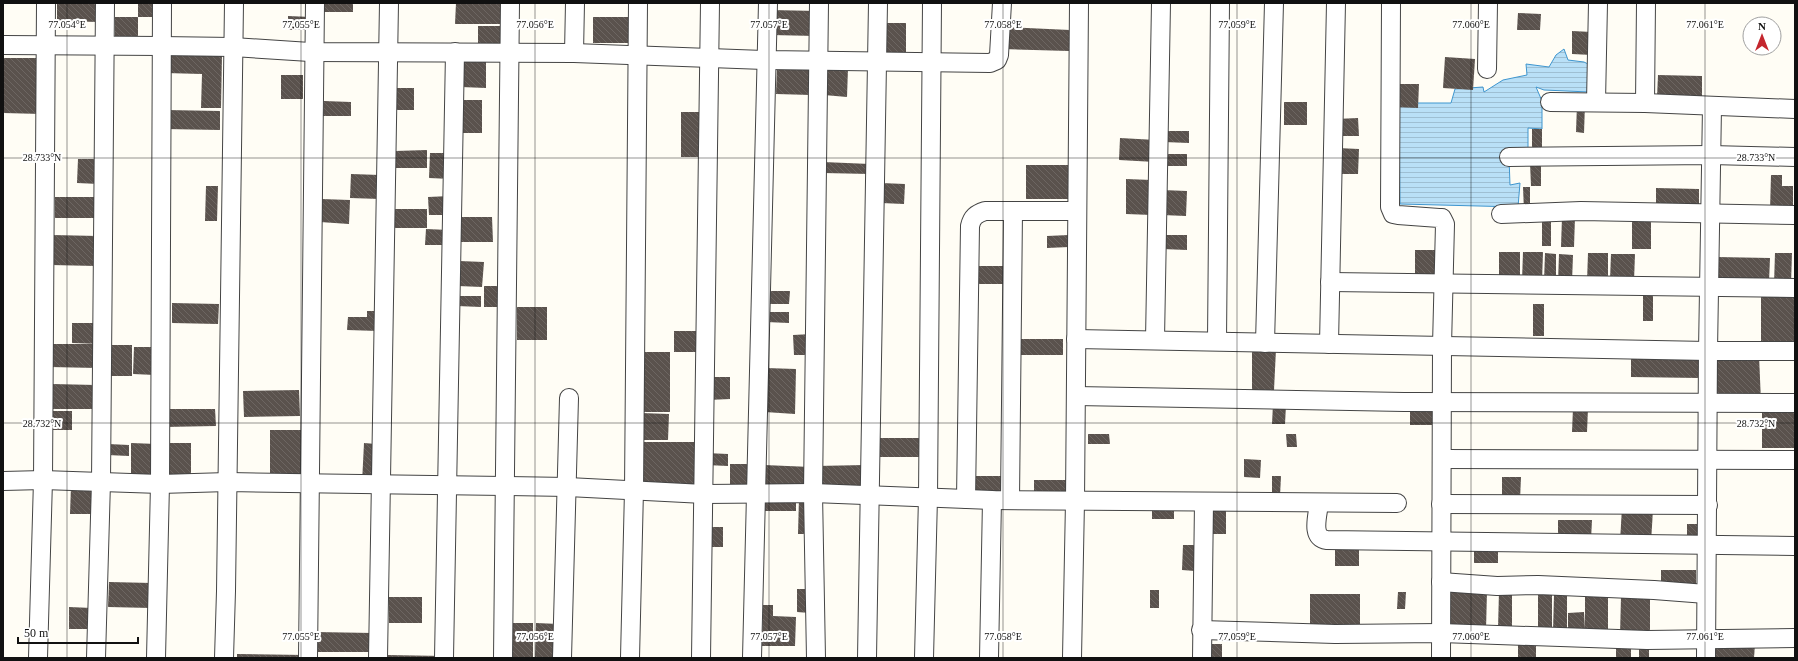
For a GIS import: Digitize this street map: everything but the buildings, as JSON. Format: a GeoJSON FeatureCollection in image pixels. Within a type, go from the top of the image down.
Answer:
{"type":"FeatureCollection","features":[{"type":"Feature","properties":{"kind":"street"},"geometry":{"type":"LineString","coordinates":[[38,658],[43,480],[46,3]]}},
{"type":"Feature","properties":{"kind":"street"},"geometry":{"type":"LineString","coordinates":[[96,658],[101,482],[105,3]]}},
{"type":"Feature","properties":{"kind":"street"},"geometry":{"type":"LineString","coordinates":[[156,658],[160,484],[162,3]]}},
{"type":"Feature","properties":{"kind":"street"},"geometry":{"type":"LineString","coordinates":[[224,658],[228,482],[234,3]]}},
{"type":"Feature","properties":{"kind":"street"},"geometry":{"type":"LineString","coordinates":[[308,658],[316,3]]}},
{"type":"Feature","properties":{"kind":"street"},"geometry":{"type":"LineString","coordinates":[[378,658],[389,3]]}},
{"type":"Feature","properties":{"kind":"street"},"geometry":{"type":"LineString","coordinates":[[503,658],[510,3]]}},
{"type":"Feature","properties":{"kind":"street"},"geometry":{"type":"LineString","coordinates":[[574,53],[575,3]]}},
{"type":"Feature","properties":{"kind":"street"},"geometry":{"type":"LineString","coordinates":[[630,658],[634,490],[638,3]]}},
{"type":"Feature","properties":{"kind":"street"},"geometry":{"type":"LineString","coordinates":[[701,658],[710,3]]}},
{"type":"Feature","properties":{"kind":"street"},"geometry":{"type":"LineString","coordinates":[[752,658],[768,3]]}},
{"type":"Feature","properties":{"kind":"street"},"geometry":{"type":"LineString","coordinates":[[816,658],[813,493],[819,3]]}},
{"type":"Feature","properties":{"kind":"street"},"geometry":{"type":"LineString","coordinates":[[867,658],[878,3]]}},
{"type":"Feature","properties":{"kind":"street"},"geometry":{"type":"LineString","coordinates":[[924,658],[928,497],[932,3]]}},
{"type":"Feature","properties":{"kind":"street"},"geometry":{"type":"LineString","coordinates":[[3,45],[234,47],[315,52],[574,53],[767,60],[990,63],[996,60],[999,55],[1002,3]]}},
{"type":"Feature","properties":{"kind":"street"},"geometry":{"type":"LineString","coordinates":[[1072,658],[1075,501],[1079,3]]}},
{"type":"Feature","properties":{"kind":"street"},"geometry":{"type":"LineString","coordinates":[[1155,340],[1161,3]]}},
{"type":"Feature","properties":{"kind":"street"},"geometry":{"type":"LineString","coordinates":[[1217,341],[1220,3]]}},
{"type":"Feature","properties":{"kind":"street"},"geometry":{"type":"LineString","coordinates":[[1265,343],[1274,3]]}},
{"type":"Feature","properties":{"kind":"street"},"geometry":{"type":"LineString","coordinates":[[1328,344],[1336,3]]}},
{"type":"Feature","properties":{"kind":"street"},"geometry":{"type":"LineString","coordinates":[[1391,3],[1390,207],[1393,214],[1438,218],[1444,220],[1441,658]]}},
{"type":"Feature","properties":{"kind":"street"},"geometry":{"type":"LineString","coordinates":[[1487,69],[1488,3]]}},
{"type":"Feature","properties":{"kind":"street"},"geometry":{"type":"LineString","coordinates":[[1596,102],[1598,3]]}},
{"type":"Feature","properties":{"kind":"street"},"geometry":{"type":"LineString","coordinates":[[1645,103],[1646,3]]}},
{"type":"Feature","properties":{"kind":"street"},"geometry":{"type":"LineString","coordinates":[[444,658],[455,52]]}},
{"type":"Feature","properties":{"kind":"street"},"geometry":{"type":"LineString","coordinates":[[1550,102],[1645,103],[1712,107],[1795,109]]}},
{"type":"Feature","properties":{"kind":"street"},"geometry":{"type":"LineString","coordinates":[[1706,658],[1706,546],[1708,504],[1707,404],[1712,107]]}},
{"type":"Feature","properties":{"kind":"street"},"geometry":{"type":"LineString","coordinates":[[1509,156],[1711,155],[1795,157]]}},
{"type":"Feature","properties":{"kind":"street"},"geometry":{"type":"LineString","coordinates":[[966,499],[970,226],[972,219],[977,214],[985,211],[1077,212]]}},
{"type":"Feature","properties":{"kind":"street"},"geometry":{"type":"LineString","coordinates":[[1010,500],[1013,211]]}},
{"type":"Feature","properties":{"kind":"street"},"geometry":{"type":"LineString","coordinates":[[1500,214],[1581,211],[1795,215]]}},
{"type":"Feature","properties":{"kind":"street"},"geometry":{"type":"LineString","coordinates":[[1330,282],[1795,288]]}},
{"type":"Feature","properties":{"kind":"street"},"geometry":{"type":"LineString","coordinates":[[1076,339],[1708,351],[1795,351]]}},
{"type":"Feature","properties":{"kind":"street"},"geometry":{"type":"LineString","coordinates":[[1076,396],[1442,402],[1707,404],[1795,403]]}},
{"type":"Feature","properties":{"kind":"street"},"geometry":{"type":"LineString","coordinates":[[562,658],[570,398]]}},
{"type":"Feature","properties":{"kind":"street"},"geometry":{"type":"LineString","coordinates":[[1442,459],[1795,460]]}},
{"type":"Feature","properties":{"kind":"street"},"geometry":{"type":"LineString","coordinates":[[3,481],[43,480],[160,484],[228,482],[448,485],[568,487],[704,494],[813,493],[992,500],[1397,504]]}},
{"type":"Feature","properties":{"kind":"street"},"geometry":{"type":"LineString","coordinates":[[989,658],[992,500]]}},
{"type":"Feature","properties":{"kind":"street"},"geometry":{"type":"LineString","coordinates":[[1202,658],[1201,630],[1204,502]]}},
{"type":"Feature","properties":{"kind":"street"},"geometry":{"type":"LineString","coordinates":[[1319,503],[1316,530],[1318,536],[1322,540],[1795,546]]}},
{"type":"Feature","properties":{"kind":"street"},"geometry":{"type":"LineString","coordinates":[[1441,504],[1708,504]]}},
{"type":"Feature","properties":{"kind":"street"},"geometry":{"type":"LineString","coordinates":[[1441,582],[1498,586],[1538,585],[1654,590],[1706,594]]}},
{"type":"Feature","properties":{"kind":"street"},"geometry":{"type":"LineString","coordinates":[[1201,630],[1342,634],[1441,632],[1647,640],[1795,638]]}},
{"type":"Feature","properties":{"kind":"water"},"geometry":{"type":"Polygon","coordinates":[[[1564,49],[1568,60],[1584,62],[1592,66],[1589,92],[1544,90],[1536,87],[1542,101],[1542,129],[1528,128],[1528,151],[1509,157],[1510,185],[1520,183],[1518,207],[1400,204],[1399,103],[1451,103],[1455,89],[1483,87],[1484,92],[1503,80],[1527,75],[1526,64],[1549,67],[1556,55],[1564,49]]]}}]}
